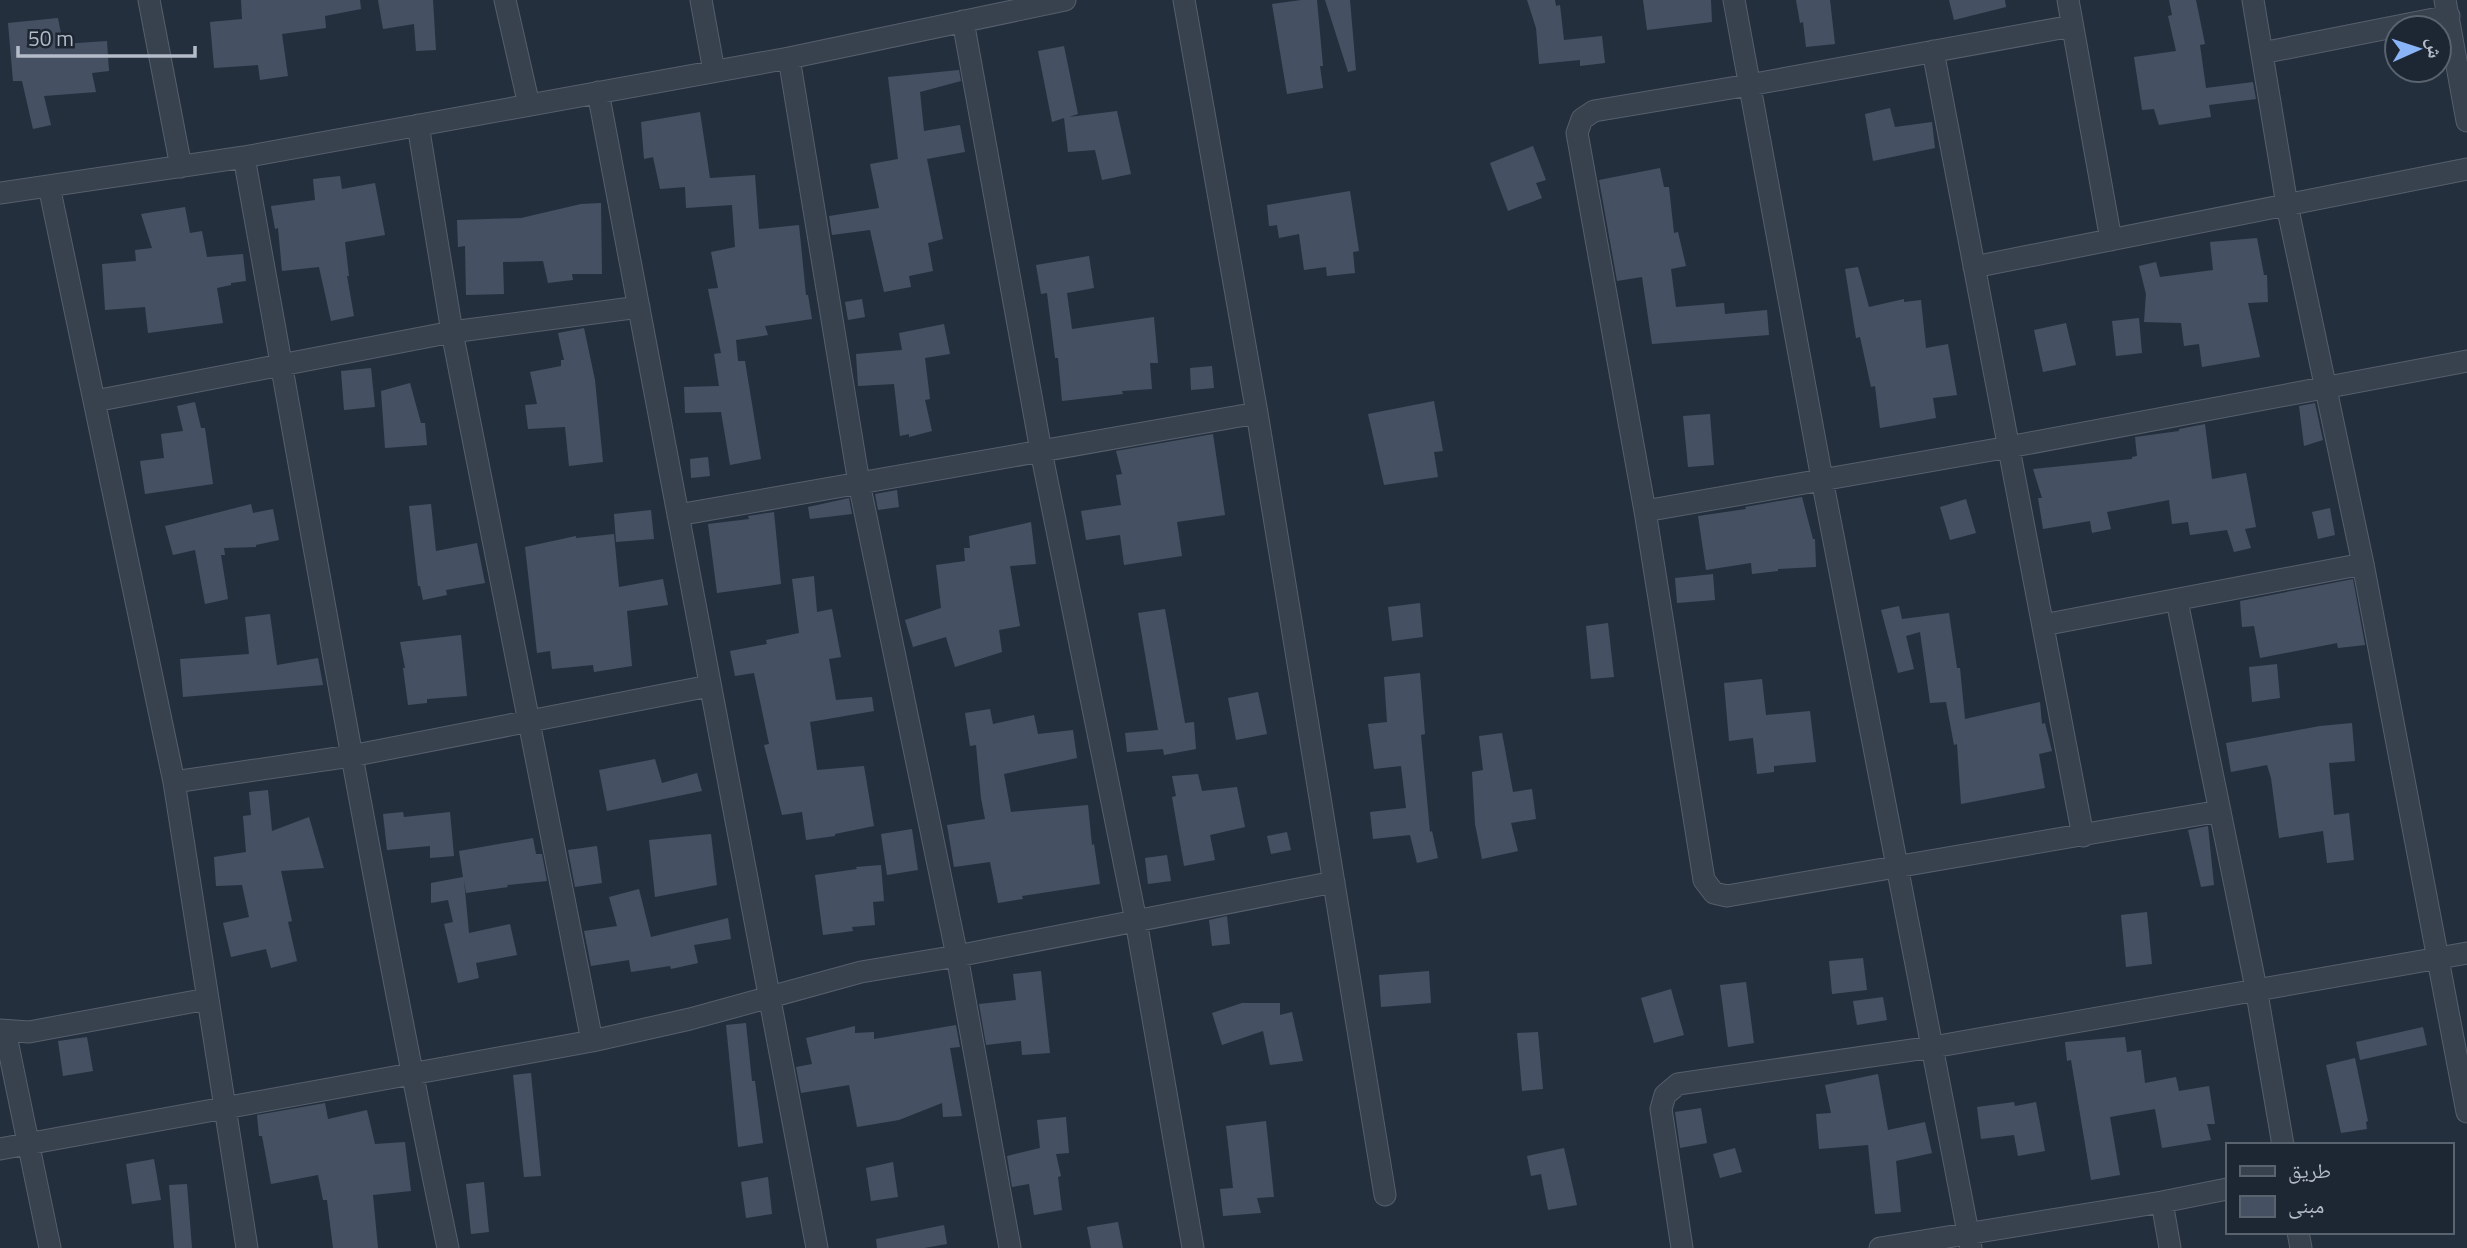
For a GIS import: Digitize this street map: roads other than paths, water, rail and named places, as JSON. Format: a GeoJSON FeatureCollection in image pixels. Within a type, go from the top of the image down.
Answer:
{"type":"FeatureCollection","features":[{"type":"Feature","properties":{"kind":"street"},"geometry":{"type":"LineString","coordinates":[[149,0],[181,167]]}},
{"type":"Feature","properties":{"kind":"street"},"geometry":{"type":"LineString","coordinates":[[505,0],[529,105]]}},
{"type":"Feature","properties":{"kind":"street"},"geometry":{"type":"LineString","coordinates":[[701,0],[714,71]]}},
{"type":"Feature","properties":{"kind":"street"},"geometry":{"type":"LineString","coordinates":[[0,193],[244,157],[789,58],[962,21],[1022,4],[1065,0]]}},
{"type":"Feature","properties":{"kind":"street"},"geometry":{"type":"LineString","coordinates":[[1184,0],[1257,413],[1385,1195]]}},
{"type":"Feature","properties":{"kind":"street"},"geometry":{"type":"LineString","coordinates":[[1734,0],[1822,480],[1970,1240]]}},
{"type":"Feature","properties":{"kind":"street"},"geometry":{"type":"LineString","coordinates":[[2068,0],[2111,240]]}},
{"type":"Feature","properties":{"kind":"street"},"geometry":{"type":"LineString","coordinates":[[2253,0],[2287,205],[2363,564],[2467,1112]]}},
{"type":"Feature","properties":{"kind":"street"},"geometry":{"type":"LineString","coordinates":[[2262,52],[2447,8],[2467,121]]}},
{"type":"Feature","properties":{"kind":"street"},"geometry":{"type":"LineString","coordinates":[[962,21],[1041,451],[1136,921],[1193,1248]]}},
{"type":"Feature","properties":{"kind":"street"},"geometry":{"type":"LineString","coordinates":[[2072,26],[1594,111],[1582,119],[1577,133],[1645,511],[1704,880],[1714,893],[1727,896],[2220,811]]}},
{"type":"Feature","properties":{"kind":"street"},"geometry":{"type":"LineString","coordinates":[[1933,51],[2084,836]]}},
{"type":"Feature","properties":{"kind":"street"},"geometry":{"type":"LineString","coordinates":[[789,58],[859,483],[957,956],[1010,1248]]}},
{"type":"Feature","properties":{"kind":"street"},"geometry":{"type":"LineString","coordinates":[[598,92],[817,1248]]}},
{"type":"Feature","properties":{"kind":"street"},"geometry":{"type":"LineString","coordinates":[[418,125],[452,332],[527,720],[593,1041]]}},
{"type":"Feature","properties":{"kind":"street"},"geometry":{"type":"LineString","coordinates":[[244,157],[351,756],[448,1248]]}},
{"type":"Feature","properties":{"kind":"street"},"geometry":{"type":"LineString","coordinates":[[1974,267],[2467,169]]}},
{"type":"Feature","properties":{"kind":"street"},"geometry":{"type":"LineString","coordinates":[[49,186],[174,782],[247,1248]]}},
{"type":"Feature","properties":{"kind":"street"},"geometry":{"type":"LineString","coordinates":[[95,401],[452,332],[639,307]]}},
{"type":"Feature","properties":{"kind":"street"},"geometry":{"type":"LineString","coordinates":[[1645,511],[2009,447],[2467,361]]}},
{"type":"Feature","properties":{"kind":"street"},"geometry":{"type":"LineString","coordinates":[[678,515],[1257,413]]}},
{"type":"Feature","properties":{"kind":"street"},"geometry":{"type":"LineString","coordinates":[[2043,625],[2363,564]]}},
{"type":"Feature","properties":{"kind":"street"},"geometry":{"type":"LineString","coordinates":[[2177,601],[2256,988],[2283,1143]]}},
{"type":"Feature","properties":{"kind":"street"},"geometry":{"type":"LineString","coordinates":[[174,782],[351,756],[709,686]]}},
{"type":"Feature","properties":{"kind":"street"},"geometry":{"type":"LineString","coordinates":[[0,1149],[593,1041],[690,1019],[861,972],[957,956],[1334,882]]}},
{"type":"Feature","properties":{"kind":"street"},"geometry":{"type":"LineString","coordinates":[[1682,1248],[1661,1110],[1665,1095],[1678,1084],[1933,1047],[2256,988],[2467,953]]}},
{"type":"Feature","properties":{"kind":"street"},"geometry":{"type":"LineString","coordinates":[[50,1248],[30,1144],[3,1031],[29,1032],[207,999]]}},
{"type":"Feature","properties":{"kind":"street"},"geometry":{"type":"LineString","coordinates":[[1880,1248],[1970,1240],[2226,1189]]}},
{"type":"Feature","properties":{"kind":"street"},"geometry":{"type":"LineString","coordinates":[[2162,1202],[2170,1248]]}}]}
